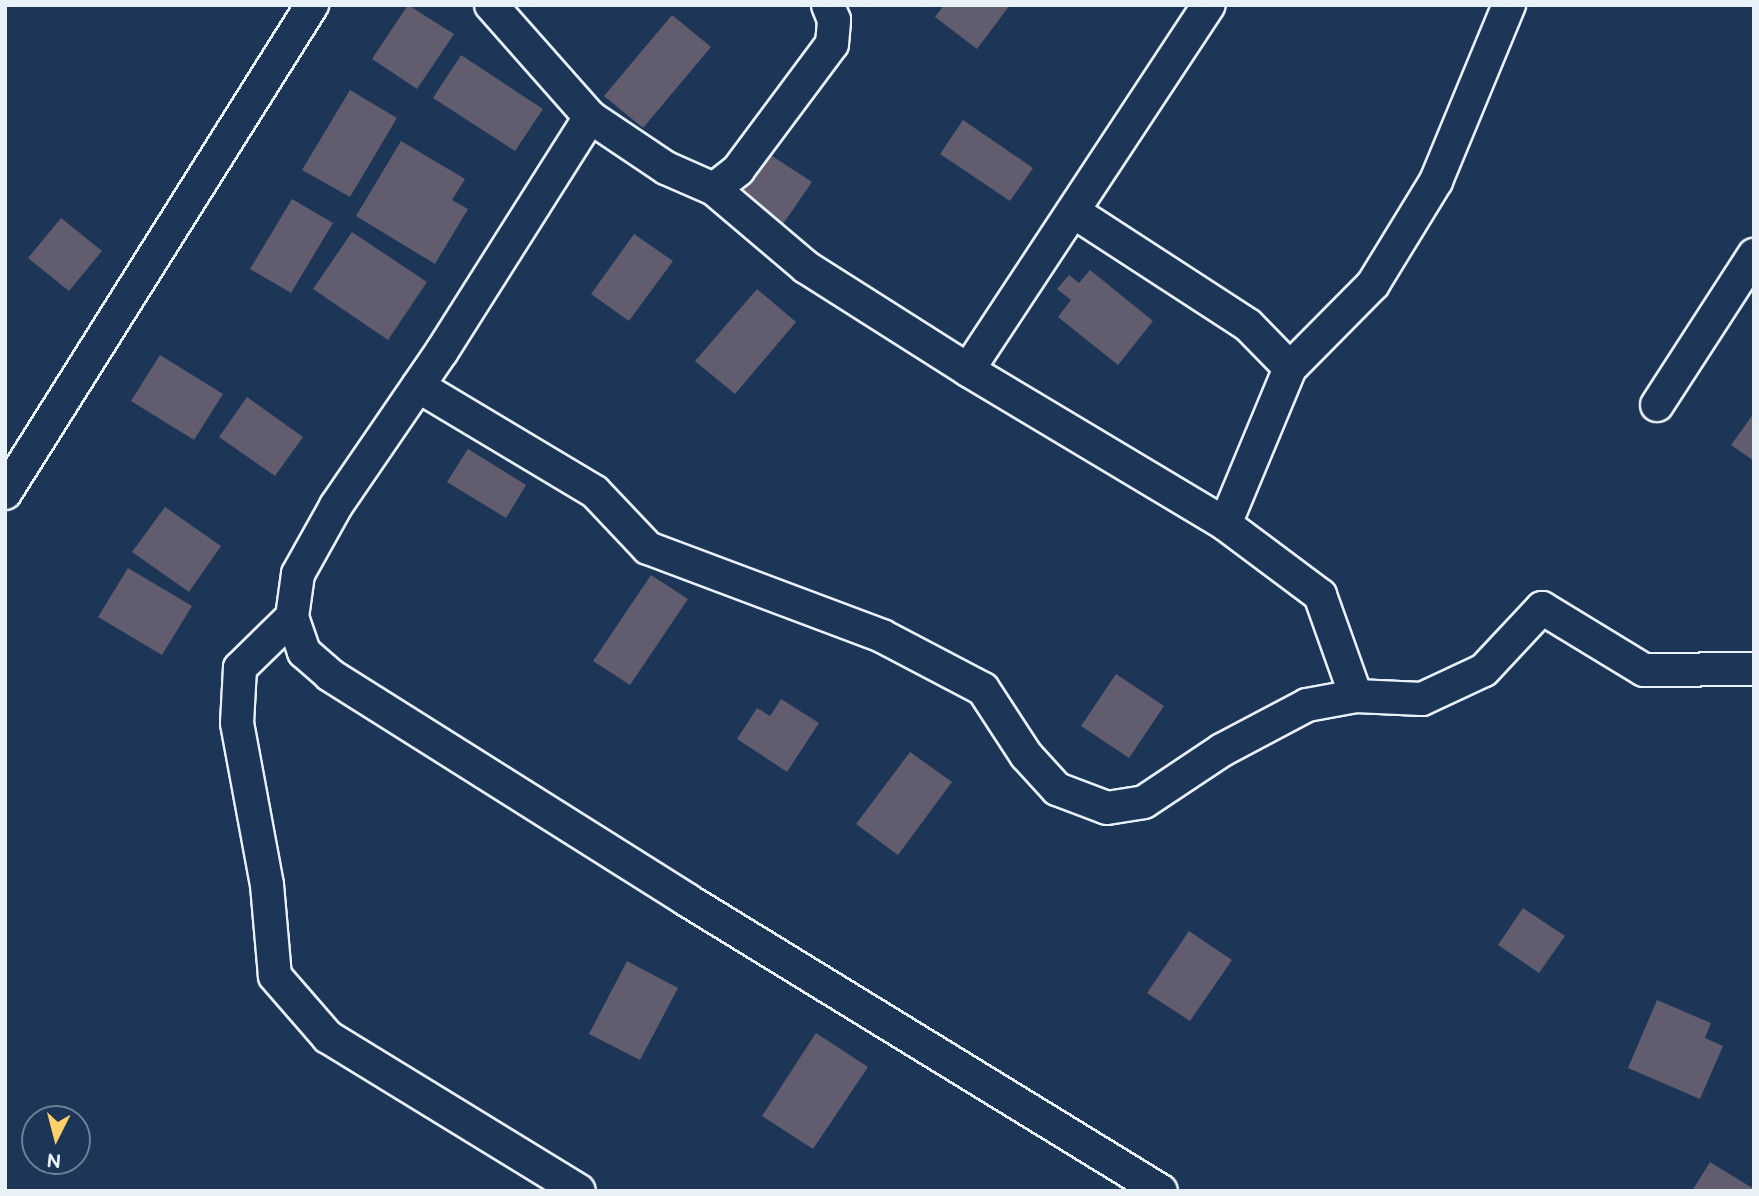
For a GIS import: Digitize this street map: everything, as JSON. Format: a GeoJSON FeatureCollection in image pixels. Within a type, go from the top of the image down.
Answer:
{"type":"FeatureCollection","features":[{"type":"Feature","properties":{"kind":"street"},"geometry":{"type":"LineString","coordinates":[[5,493],[312,5]]}},
{"type":"Feature","properties":{"kind":"street"},"geometry":{"type":"LineString","coordinates":[[491,5],[590,117],[666,168],[715,189],[806,267],[968,370],[1225,524],[1320,595],[1356,696]]}},
{"type":"Feature","properties":{"kind":"street"},"geometry":{"type":"LineString","coordinates":[[715,189],[738,170],[832,44],[834,20],[828,5]]}},
{"type":"Feature","properties":{"kind":"street"},"geometry":{"type":"LineString","coordinates":[[968,370],[1209,5]]}},
{"type":"Feature","properties":{"kind":"street"},"geometry":{"type":"LineString","coordinates":[[1225,524],[1290,368],[1373,284],[1436,181],[1509,5]]}},
{"type":"Feature","properties":{"kind":"street"},"geometry":{"type":"LineString","coordinates":[[590,117],[418,386],[336,506],[304,562],[292,617],[304,652],[330,675],[1161,1191]]}},
{"type":"Feature","properties":{"kind":"street"},"geometry":{"type":"LineString","coordinates":[[1074,212],[1248,325],[1290,368]]}},
{"type":"Feature","properties":{"kind":"street"},"geometry":{"type":"LineString","coordinates":[[1657,405],[1754,255]]}},
{"type":"Feature","properties":{"kind":"street"},"geometry":{"type":"LineString","coordinates":[[418,386],[595,492],[648,548],[882,636],[983,689],[1026,755],[1057,789],[1107,808],[1144,802],[1222,750],[1307,705],[1356,696],[1422,699],[1484,670],[1542,608],[1644,670],[1754,668]]}},
{"type":"Feature","properties":{"kind":"street"},"geometry":{"type":"LineString","coordinates":[[292,617],[240,668],[237,723],[267,885],[275,976],[328,1037],[579,1191]]}},
{"type":"Feature","properties":{"kind":"building"},"geometry":{"type":"Polygon","coordinates":[[[408,5],[454,34],[417,89],[372,59],[408,5]]]}},
{"type":"Feature","properties":{"kind":"building"},"geometry":{"type":"Polygon","coordinates":[[[944,5],[1010,5],[977,49],[935,17],[944,5]]]}},
{"type":"Feature","properties":{"kind":"building"},"geometry":{"type":"Polygon","coordinates":[[[672,15],[711,47],[643,128],[604,96],[672,15]]]}},
{"type":"Feature","properties":{"kind":"building"},"geometry":{"type":"Polygon","coordinates":[[[461,55],[543,109],[515,151],[433,98],[461,55]]]}},
{"type":"Feature","properties":{"kind":"building"},"geometry":{"type":"Polygon","coordinates":[[[350,90],[397,118],[350,197],[302,170],[350,90]]]}},
{"type":"Feature","properties":{"kind":"building"},"geometry":{"type":"Polygon","coordinates":[[[963,120],[1033,168],[1010,201],[940,154],[963,120]]]}},
{"type":"Feature","properties":{"kind":"building"},"geometry":{"type":"Polygon","coordinates":[[[401,141],[465,179],[452,200],[468,209],[435,264],[356,216],[401,141]]]}},
{"type":"Feature","properties":{"kind":"building"},"geometry":{"type":"Polygon","coordinates":[[[766,152],[812,182],[783,224],[738,194],[766,152]]]}},
{"type":"Feature","properties":{"kind":"building"},"geometry":{"type":"Polygon","coordinates":[[[292,199],[333,223],[291,293],[250,269],[292,199]]]}},
{"type":"Feature","properties":{"kind":"building"},"geometry":{"type":"Polygon","coordinates":[[[61,218],[102,251],[69,291],[28,258],[61,218]]]}},
{"type":"Feature","properties":{"kind":"building"},"geometry":{"type":"Polygon","coordinates":[[[352,232],[427,282],[388,340],[313,289],[352,232]]]}},
{"type":"Feature","properties":{"kind":"building"},"geometry":{"type":"Polygon","coordinates":[[[634,234],[673,261],[629,321],[591,294],[634,234]]]}},
{"type":"Feature","properties":{"kind":"building"},"geometry":{"type":"Polygon","coordinates":[[[1090,270],[1153,321],[1118,365],[1058,317],[1071,300],[1057,289],[1069,275],[1079,283],[1090,270]]]}},
{"type":"Feature","properties":{"kind":"building"},"geometry":{"type":"Polygon","coordinates":[[[757,289],[796,322],[735,394],[695,361],[757,289]]]}},
{"type":"Feature","properties":{"kind":"building"},"geometry":{"type":"Polygon","coordinates":[[[160,355],[223,394],[194,440],[131,401],[160,355]]]}},
{"type":"Feature","properties":{"kind":"building"},"geometry":{"type":"Polygon","coordinates":[[[247,397],[303,437],[275,476],[219,437],[247,397]]]}},
{"type":"Feature","properties":{"kind":"building"},"geometry":{"type":"Polygon","coordinates":[[[1754,413],[1754,461],[1731,445],[1754,413]]]}},
{"type":"Feature","properties":{"kind":"building"},"geometry":{"type":"Polygon","coordinates":[[[468,449],[526,485],[506,518],[447,482],[468,449]]]}},
{"type":"Feature","properties":{"kind":"building"},"geometry":{"type":"Polygon","coordinates":[[[165,507],[221,546],[189,592],[132,552],[165,507]]]}},
{"type":"Feature","properties":{"kind":"building"},"geometry":{"type":"Polygon","coordinates":[[[128,568],[192,606],[162,655],[98,617],[128,568]]]}},
{"type":"Feature","properties":{"kind":"building"},"geometry":{"type":"Polygon","coordinates":[[[651,575],[688,599],[630,685],[593,661],[651,575]]]}},
{"type":"Feature","properties":{"kind":"building"},"geometry":{"type":"Polygon","coordinates":[[[1116,674],[1164,706],[1129,758],[1081,726],[1116,674]]]}},
{"type":"Feature","properties":{"kind":"building"},"geometry":{"type":"Polygon","coordinates":[[[781,699],[819,723],[787,772],[737,739],[757,708],[770,716],[781,699]]]}},
{"type":"Feature","properties":{"kind":"building"},"geometry":{"type":"Polygon","coordinates":[[[910,752],[952,782],[898,855],[856,824],[910,752]]]}},
{"type":"Feature","properties":{"kind":"building"},"geometry":{"type":"Polygon","coordinates":[[[1523,908],[1565,936],[1539,973],[1498,945],[1523,908]]]}},
{"type":"Feature","properties":{"kind":"building"},"geometry":{"type":"Polygon","coordinates":[[[1189,931],[1232,960],[1190,1021],[1147,993],[1189,931]]]}},
{"type":"Feature","properties":{"kind":"building"},"geometry":{"type":"Polygon","coordinates":[[[627,961],[678,988],[640,1060],[589,1034],[627,961]]]}},
{"type":"Feature","properties":{"kind":"building"},"geometry":{"type":"Polygon","coordinates":[[[1657,1000],[1711,1023],[1705,1038],[1723,1046],[1700,1099],[1628,1068],[1657,1000]]]}},
{"type":"Feature","properties":{"kind":"building"},"geometry":{"type":"Polygon","coordinates":[[[816,1033],[868,1067],[813,1149],[762,1116],[816,1033]]]}},
{"type":"Feature","properties":{"kind":"building"},"geometry":{"type":"Polygon","coordinates":[[[1710,1162],[1754,1189],[1754,1191],[1692,1191],[1710,1162]]]}}]}
